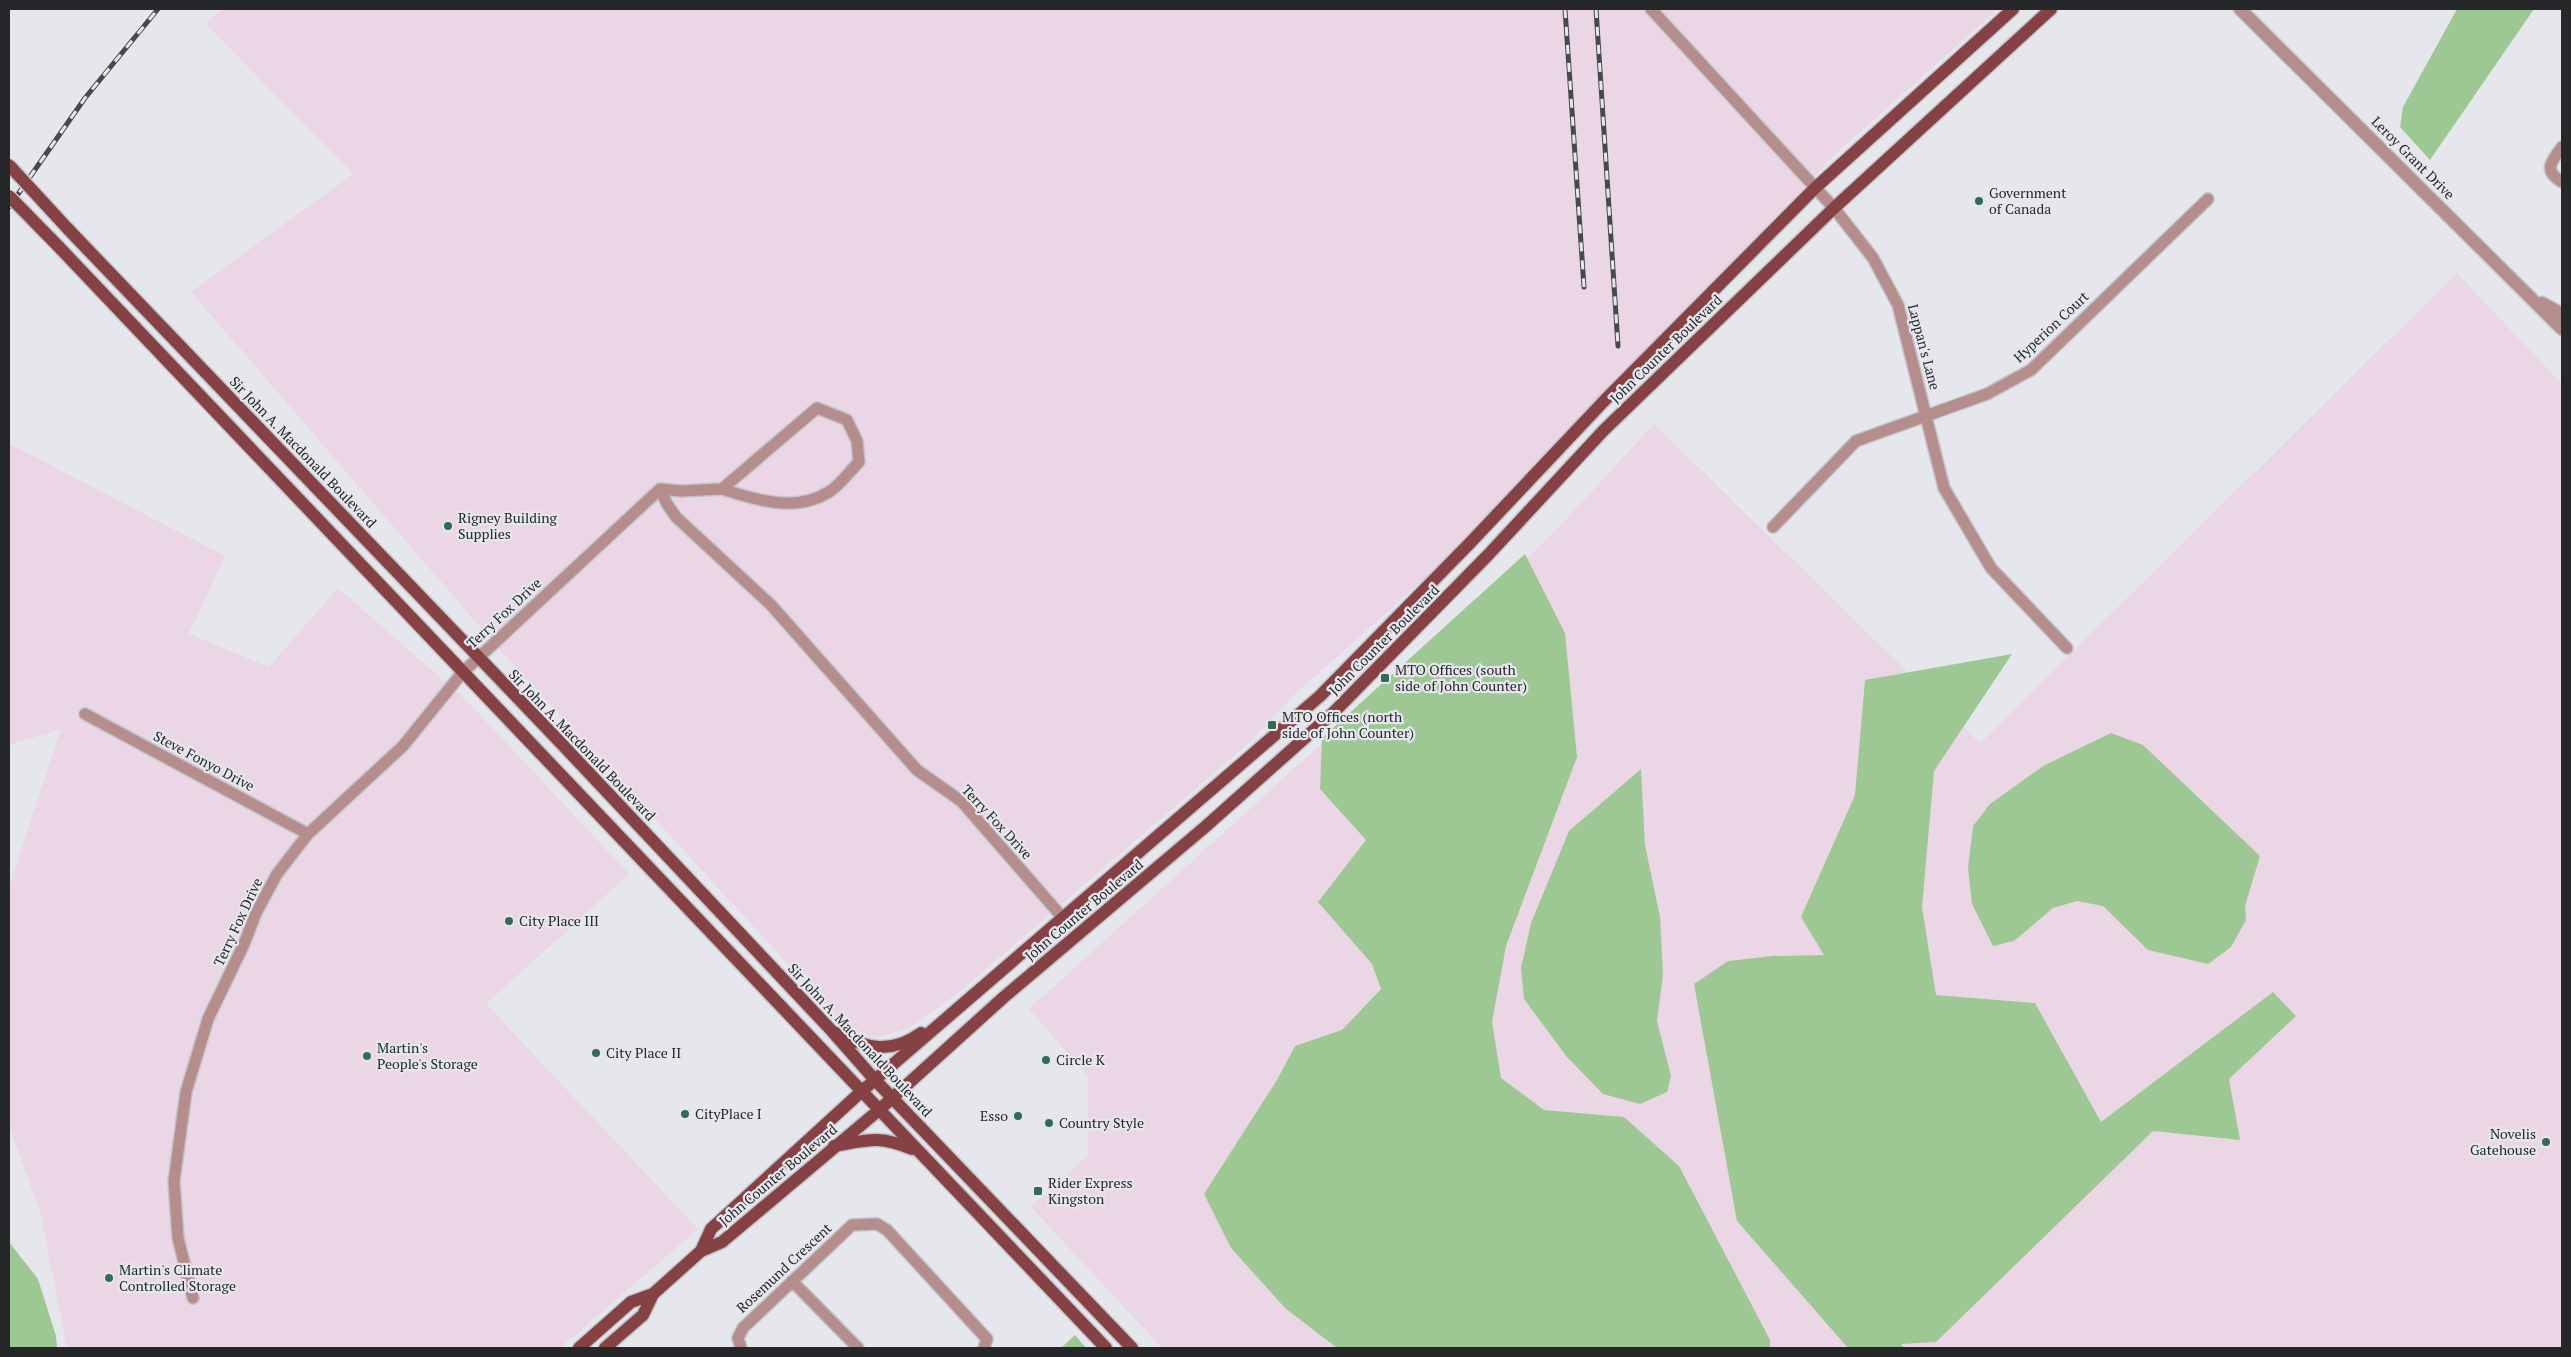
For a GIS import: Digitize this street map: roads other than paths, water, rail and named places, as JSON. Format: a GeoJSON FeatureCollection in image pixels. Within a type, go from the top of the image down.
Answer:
{"type":"FeatureCollection","features":[{"type":"Feature","properties":{"kind":"main road","name":"John Counter Boulevard"},"geometry":{"type":"LineString","coordinates":[[701,1251],[711,1229],[874,1080],[961,1008],[1320,696],[1470,543],[1606,400],[1815,188],[2013,9]]}},
{"type":"Feature","properties":{"kind":"main road","name":"John Counter Boulevard"},"geometry":{"type":"LineString","coordinates":[[579,1348],[631,1302],[653,1294],[701,1251],[722,1242],[833,1146],[879,1110],[1004,997],[1205,827],[1334,712],[1490,554],[1604,430],[1834,208],[2051,9]]}},
{"type":"Feature","properties":{"kind":"main road","name":"Sir John A. Macdonald Boulevard"},"geometry":{"type":"LineString","coordinates":[[9,165],[478,657],[830,1030],[874,1080],[1132,1348]]}},
{"type":"Feature","properties":{"kind":"main road"},"geometry":{"type":"LineString","coordinates":[[9,196],[1106,1348]]}},
{"type":"Feature","properties":{"kind":"main road"},"geometry":{"type":"LineString","coordinates":[[830,1030],[858,1044],[881,1048],[909,1041],[961,1008]]}},
{"type":"Feature","properties":{"kind":"main road"},"geometry":{"type":"LineString","coordinates":[[833,1146],[876,1138],[892,1140],[918,1152]]}},
{"type":"Feature","properties":{"kind":"main road","name":"John Counter Boulevard"},"geometry":{"type":"LineString","coordinates":[[605,1348],[643,1315],[653,1294]]}},
{"type":"Feature","properties":{"kind":"street","name":"Lappan's Lane"},"geometry":{"type":"LineString","coordinates":[[1650,9],[1834,208],[1872,258],[1898,305],[1944,488],[1991,568],[2067,648]]}},
{"type":"Feature","properties":{"kind":"street","name":"Leroy Grant Drive"},"geometry":{"type":"LineString","coordinates":[[2240,9],[2562,329]]}},
{"type":"Feature","properties":{"kind":"street"},"geometry":{"type":"LineString","coordinates":[[2562,147],[2551,161],[2550,170],[2554,178],[2562,182]]}},
{"type":"Feature","properties":{"kind":"street","name":"Hyperion Court"},"geometry":{"type":"LineString","coordinates":[[1773,527],[1795,502],[1856,441],[1987,394],[2031,370],[2208,199]]}},
{"type":"Feature","properties":{"kind":"street"},"geometry":{"type":"LineString","coordinates":[[2527,294],[2562,314]]}},
{"type":"Feature","properties":{"kind":"street"},"geometry":{"type":"LineString","coordinates":[[660,489],[681,491],[722,489],[758,501],[795,504],[830,492],[860,462],[858,441],[847,420],[817,408],[722,489]]}},
{"type":"Feature","properties":{"kind":"street","name":"Terry Fox Drive"},"geometry":{"type":"LineString","coordinates":[[193,1298],[178,1238],[174,1180],[186,1092],[208,1019],[244,944],[256,913],[277,874],[308,834],[403,746],[462,672],[660,489],[676,517],[771,605],[917,770],[961,801],[1063,918]]}},
{"type":"Feature","properties":{"kind":"street","name":"Steve Fonyo Drive"},"geometry":{"type":"LineString","coordinates":[[86,714],[308,834]]}},
{"type":"Feature","properties":{"kind":"street","name":"Rosemund Crescent"},"geometry":{"type":"LineString","coordinates":[[741,1348],[738,1338],[742,1328],[852,1225],[877,1224],[887,1230],[987,1339],[984,1348]]}},
{"type":"Feature","properties":{"kind":"street"},"geometry":{"type":"LineString","coordinates":[[792,1281],[858,1348]]}},
{"type":"Feature","properties":{"kind":"railway"},"geometry":{"type":"LineString","coordinates":[[9,207],[85,98],[158,9]]}},
{"type":"Feature","properties":{"kind":"railway"},"geometry":{"type":"LineString","coordinates":[[1565,9],[1584,287]]}},
{"type":"Feature","properties":{"kind":"railway"},"geometry":{"type":"LineString","coordinates":[[1596,9],[1618,346]]}},
{"type":"Feature","properties":{"kind":"place","name":"Government of Canada"},"geometry":{"type":"Point","coordinates":[1979,201]}},
{"type":"Feature","properties":{"kind":"place","name":"Rigney Building Supplies"},"geometry":{"type":"Point","coordinates":[448,526]}},
{"type":"Feature","properties":{"kind":"place","name":"MTO Offices (south side of John Counter)"},"geometry":{"type":"Point","coordinates":[1385,678]}},
{"type":"Feature","properties":{"kind":"place","name":"MTO Offices (north side of John Counter)"},"geometry":{"type":"Point","coordinates":[1272,725]}},
{"type":"Feature","properties":{"kind":"place","name":"City Place III"},"geometry":{"type":"Point","coordinates":[509,921]}},
{"type":"Feature","properties":{"kind":"place","name":"City Place II"},"geometry":{"type":"Point","coordinates":[596,1053]}},
{"type":"Feature","properties":{"kind":"place","name":"Martin's People's Storage"},"geometry":{"type":"Point","coordinates":[367,1056]}},
{"type":"Feature","properties":{"kind":"place","name":"Circle K"},"geometry":{"type":"Point","coordinates":[1046,1060]}},
{"type":"Feature","properties":{"kind":"place","name":"CityPlace I"},"geometry":{"type":"Point","coordinates":[685,1114]}},
{"type":"Feature","properties":{"kind":"place","name":"Esso"},"geometry":{"type":"Point","coordinates":[1018,1116]}},
{"type":"Feature","properties":{"kind":"place","name":"Country Style"},"geometry":{"type":"Point","coordinates":[1049,1123]}},
{"type":"Feature","properties":{"kind":"place","name":"Novelis Gatehouse"},"geometry":{"type":"Point","coordinates":[2546,1142]}},
{"type":"Feature","properties":{"kind":"place","name":"Rider Express Kingston"},"geometry":{"type":"Point","coordinates":[1038,1191]}},
{"type":"Feature","properties":{"kind":"place","name":"Martin's Climate Controlled Storage"},"geometry":{"type":"Point","coordinates":[109,1278]}}]}
